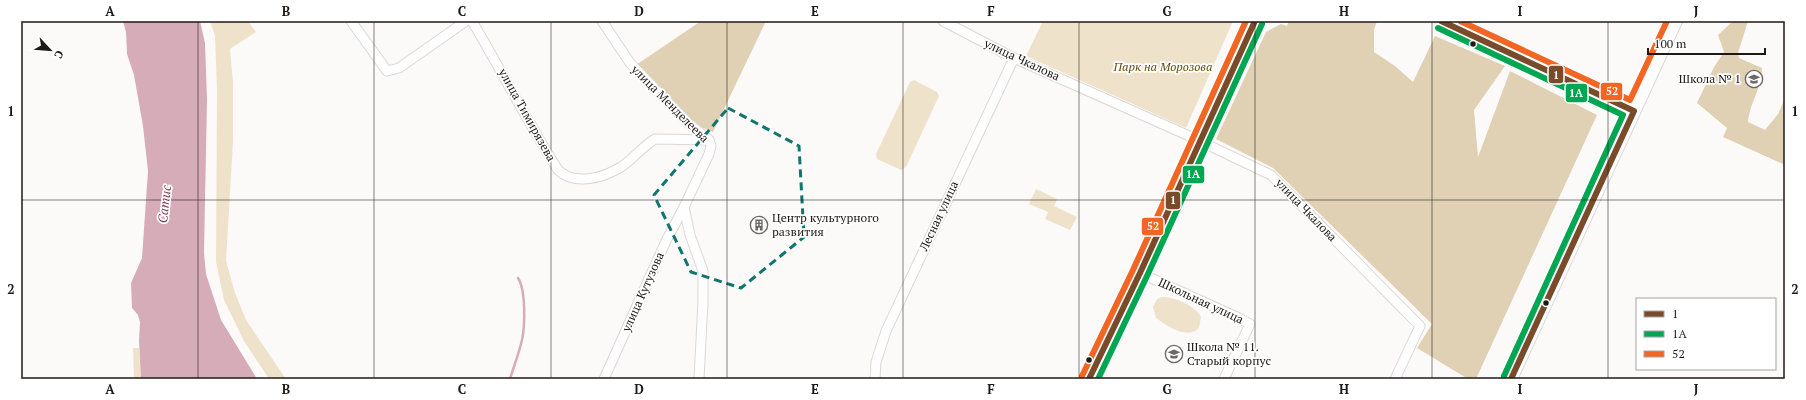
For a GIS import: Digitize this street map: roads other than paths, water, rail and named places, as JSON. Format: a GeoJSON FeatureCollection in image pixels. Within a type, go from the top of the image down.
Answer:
{"type":"FeatureCollection","features":[{"type":"Feature","properties":{"kind":"main road"},"geometry":{"type":"LineString","coordinates":[[1511,379],[1676,21]]}},
{"type":"Feature","properties":{"kind":"street"},"geometry":{"type":"LineString","coordinates":[[351,21],[387,71],[399,68],[466,21]]}},
{"type":"Feature","properties":{"kind":"street","name":"улица Тимирязева"},"geometry":{"type":"LineString","coordinates":[[472,21],[502,72],[534,133],[562,174],[584,180],[595,178],[621,167],[654,139],[709,140]]}},
{"type":"Feature","properties":{"kind":"street","name":"улица Менделеева"},"geometry":{"type":"LineString","coordinates":[[602,21],[630,63],[688,123],[709,140],[711,146],[709,154],[684,207]]}},
{"type":"Feature","properties":{"kind":"street","name":"улица Чкалова"},"geometry":{"type":"LineString","coordinates":[[943,21],[1014,58],[1271,175],[1420,326],[1395,379]]}},
{"type":"Feature","properties":{"kind":"street"},"geometry":{"type":"LineString","coordinates":[[1089,379],[1140,273],[1255,21]]}},
{"type":"Feature","properties":{"kind":"street"},"geometry":{"type":"LineString","coordinates":[[1441,21],[1634,111]]}},
{"type":"Feature","properties":{"kind":"street","name":"Лесная улица"},"geometry":{"type":"LineString","coordinates":[[875,379],[876,362],[886,331],[1014,58]]}},
{"type":"Feature","properties":{"kind":"street"},"geometry":{"type":"LineString","coordinates":[[684,207],[690,235],[703,270],[699,379]]}},
{"type":"Feature","properties":{"kind":"street","name":"улица Кутузова"},"geometry":{"type":"LineString","coordinates":[[604,379],[666,241],[684,207]]}},
{"type":"Feature","properties":{"kind":"street","name":"Школьная улица"},"geometry":{"type":"LineString","coordinates":[[1140,273],[1250,324],[1224,379]]}},
{"type":"Feature","properties":{"kind":"water","name":"Сатис"},"geometry":{"type":"Polygon","coordinates":[[[123,21],[200,21],[205,43],[207,99],[204,253],[206,274],[221,320],[257,379],[141,379],[139,341],[140,322],[138,315],[132,308],[131,283],[142,258],[148,171],[143,126],[134,75],[127,54],[126,32],[123,21]]]}},
{"type":"Feature","properties":{"kind":"waterway"},"geometry":{"type":"LineString","coordinates":[[510,379],[521,345],[524,326],[524,299],[521,284],[518,278]]}},
{"type":"Feature","properties":{"kind":"place","name":"Школа № 1"},"geometry":{"type":"Point","coordinates":[1754,79]}},
{"type":"Feature","properties":{"kind":"place","name":"Центр культурного развития"},"geometry":{"type":"Point","coordinates":[759,225]}},
{"type":"Feature","properties":{"kind":"place","name":"Школа № 11. Старый корпус"},"geometry":{"type":"Point","coordinates":[1174,354]}},
{"type":"Feature","properties":{"kind":"park label","name":"Парк на Морозова"},"geometry":{"type":"Point","coordinates":[1163,67]}}]}
